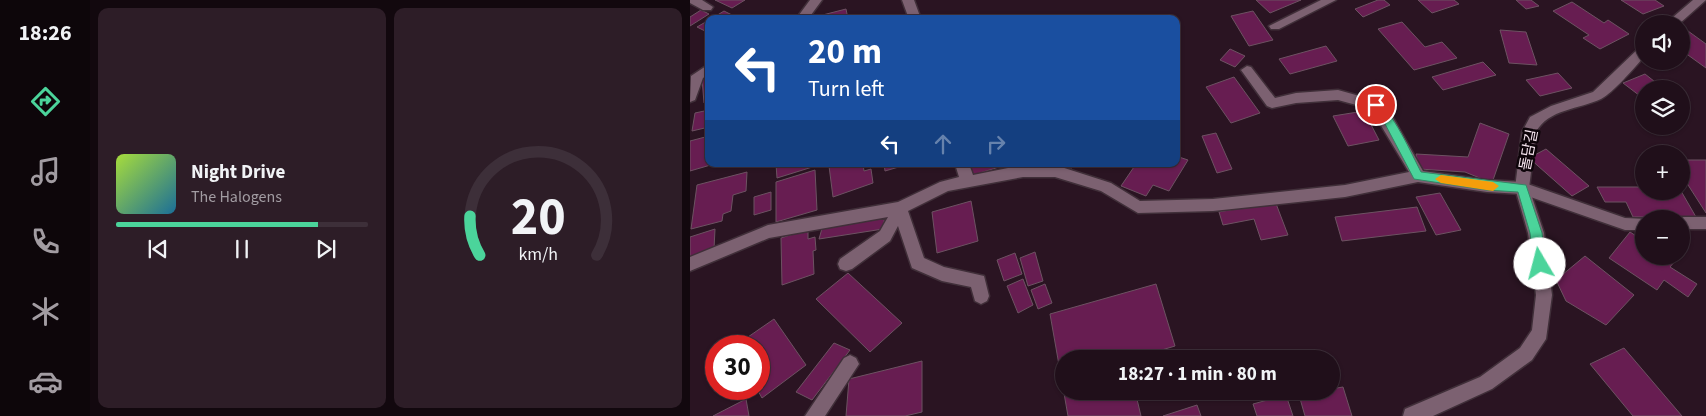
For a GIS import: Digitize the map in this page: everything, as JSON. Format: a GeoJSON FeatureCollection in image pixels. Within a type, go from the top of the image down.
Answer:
{"type":"FeatureCollection","features":[{"type":"Feature","properties":{"kind":"street"},"geometry":{"type":"LineString","coordinates":[[693,0],[707,7]]}},
{"type":"Feature","properties":{"kind":"street"},"geometry":{"type":"LineString","coordinates":[[805,15],[816,0]]}},
{"type":"Feature","properties":{"kind":"street"},"geometry":{"type":"LineString","coordinates":[[908,0],[914,15]]}},
{"type":"Feature","properties":{"kind":"street"},"geometry":{"type":"LineString","coordinates":[[1275,26],[1330,0]]}},
{"type":"Feature","properties":{"kind":"street"},"geometry":{"type":"LineString","coordinates":[[1681,15],[1700,0]]}},
{"type":"Feature","properties":{"kind":"street","name":"돌담길"},"geometry":{"type":"LineString","coordinates":[[1412,416],[1486,383],[1526,354],[1540,334],[1544,295],[1536,233],[1522,188],[1529,132],[1535,121],[1556,109],[1598,95],[1635,59]]}},
{"type":"Feature","properties":{"kind":"street"},"geometry":{"type":"LineString","coordinates":[[1247,70],[1272,103],[1296,98],[1338,96],[1376,105],[1387,120],[1418,176]]}},
{"type":"Feature","properties":{"kind":"street"},"geometry":{"type":"LineString","coordinates":[[690,97],[697,76],[705,71]]}},
{"type":"Feature","properties":{"kind":"street"},"geometry":{"type":"LineString","coordinates":[[963,167],[968,182]]}},
{"type":"Feature","properties":{"kind":"street"},"geometry":{"type":"LineString","coordinates":[[690,264],[768,232],[900,208],[945,186],[1023,171],[1055,171],[1106,187],[1138,207],[1213,205],[1326,193],[1418,176],[1487,186],[1522,188],[1625,224],[1635,224]]}},
{"type":"Feature","properties":{"kind":"street"},"geometry":{"type":"LineString","coordinates":[[846,264],[885,236],[900,208]]}},
{"type":"Feature","properties":{"kind":"street"},"geometry":{"type":"LineString","coordinates":[[900,208],[918,263],[942,274],[978,281],[981,296]]}},
{"type":"Feature","properties":{"kind":"street"},"geometry":{"type":"LineString","coordinates":[[1690,223],[1706,223]]}},
{"type":"Feature","properties":{"kind":"street"},"geometry":{"type":"LineString","coordinates":[[814,416],[850,364]]}},
{"type":"Feature","properties":{"kind":"building"},"geometry":{"type":"Polygon","coordinates":[[[715,0],[745,0],[732,8],[715,0]]]}},
{"type":"Feature","properties":{"kind":"building"},"geometry":{"type":"Polygon","coordinates":[[[1256,0],[1301,0],[1270,13],[1256,0]]]}},
{"type":"Feature","properties":{"kind":"building"},"geometry":{"type":"Polygon","coordinates":[[[1378,0],[1384,0],[1390,5],[1363,17],[1355,9],[1378,0]]]}},
{"type":"Feature","properties":{"kind":"building"},"geometry":{"type":"Polygon","coordinates":[[[1418,0],[1454,0],[1459,4],[1432,13],[1418,0]]]}},
{"type":"Feature","properties":{"kind":"building"},"geometry":{"type":"Polygon","coordinates":[[[1516,0],[1531,0],[1539,6],[1526,9],[1516,0]]]}},
{"type":"Feature","properties":{"kind":"building"},"geometry":{"type":"Polygon","coordinates":[[[1621,0],[1655,0],[1664,6],[1643,14],[1621,0]]]}},
{"type":"Feature","properties":{"kind":"building"},"geometry":{"type":"Polygon","coordinates":[[[1572,2],[1604,23],[1608,20],[1629,34],[1600,49],[1583,38],[1589,35],[1553,11],[1572,2]]]}},
{"type":"Feature","properties":{"kind":"building"},"geometry":{"type":"Polygon","coordinates":[[[846,9],[847,15],[823,15],[846,9]]]}},
{"type":"Feature","properties":{"kind":"building"},"geometry":{"type":"Polygon","coordinates":[[[701,10],[709,14],[690,26],[690,17],[701,10]]]}},
{"type":"Feature","properties":{"kind":"building"},"geometry":{"type":"Polygon","coordinates":[[[724,11],[732,15],[718,15],[724,11]]]}},
{"type":"Feature","properties":{"kind":"building"},"geometry":{"type":"Polygon","coordinates":[[[1253,11],[1273,40],[1249,46],[1231,16],[1253,11]]]}},
{"type":"Feature","properties":{"kind":"building"},"geometry":{"type":"Polygon","coordinates":[[[705,22],[705,31],[697,27],[705,22]]]}},
{"type":"Feature","properties":{"kind":"building"},"geometry":{"type":"Polygon","coordinates":[[[1402,22],[1425,47],[1442,42],[1457,58],[1414,70],[1378,29],[1402,22]]]}},
{"type":"Feature","properties":{"kind":"building"},"geometry":{"type":"Polygon","coordinates":[[[1500,30],[1526,32],[1537,65],[1509,63],[1500,30]]]}},
{"type":"Feature","properties":{"kind":"building"},"geometry":{"type":"Polygon","coordinates":[[[1690,32],[1706,44],[1706,68],[1690,56],[1690,32]]]}},
{"type":"Feature","properties":{"kind":"building"},"geometry":{"type":"Polygon","coordinates":[[[1326,46],[1337,61],[1290,74],[1279,59],[1326,46]]]}},
{"type":"Feature","properties":{"kind":"building"},"geometry":{"type":"Polygon","coordinates":[[[1230,49],[1245,56],[1235,67],[1220,60],[1230,49]]]}},
{"type":"Feature","properties":{"kind":"building"},"geometry":{"type":"Polygon","coordinates":[[[1483,62],[1496,75],[1443,90],[1432,77],[1483,62]]]}},
{"type":"Feature","properties":{"kind":"building"},"geometry":{"type":"Polygon","coordinates":[[[1558,73],[1572,88],[1540,96],[1526,80],[1558,73]]]}},
{"type":"Feature","properties":{"kind":"building"},"geometry":{"type":"Polygon","coordinates":[[[1645,74],[1653,80],[1635,80],[1635,92],[1623,83],[1645,74]]]}},
{"type":"Feature","properties":{"kind":"building"},"geometry":{"type":"Polygon","coordinates":[[[705,77],[704,103],[702,78],[705,77]]]}},
{"type":"Feature","properties":{"kind":"building"},"geometry":{"type":"Polygon","coordinates":[[[1234,77],[1260,113],[1231,123],[1206,87],[1234,77]]]}},
{"type":"Feature","properties":{"kind":"building"},"geometry":{"type":"Polygon","coordinates":[[[705,111],[705,128],[692,131],[695,113],[705,111]]]}},
{"type":"Feature","properties":{"kind":"building"},"geometry":{"type":"Polygon","coordinates":[[[1364,111],[1379,140],[1348,146],[1333,116],[1364,111]]]}},
{"type":"Feature","properties":{"kind":"building"},"geometry":{"type":"Polygon","coordinates":[[[1480,123],[1509,134],[1492,183],[1465,172],[1419,169],[1416,154],[1468,157],[1480,123]]]}},
{"type":"Feature","properties":{"kind":"building"},"geometry":{"type":"Polygon","coordinates":[[[1216,133],[1232,169],[1217,173],[1202,136],[1216,133]]]}},
{"type":"Feature","properties":{"kind":"building"},"geometry":{"type":"Polygon","coordinates":[[[705,137],[705,167],[690,171],[690,141],[705,137]]]}},
{"type":"Feature","properties":{"kind":"building"},"geometry":{"type":"Polygon","coordinates":[[[1546,149],[1589,186],[1572,196],[1529,158],[1546,149]]]}},
{"type":"Feature","properties":{"kind":"building"},"geometry":{"type":"Polygon","coordinates":[[[1180,157],[1188,160],[1169,191],[1153,185],[1146,196],[1121,186],[1134,167],[1180,167],[1180,157]]]}},
{"type":"Feature","properties":{"kind":"building"},"geometry":{"type":"Polygon","coordinates":[[[1690,160],[1706,160],[1706,213],[1690,188],[1690,160]]]}},
{"type":"Feature","properties":{"kind":"building"},"geometry":{"type":"Polygon","coordinates":[[[776,167],[812,167],[777,178],[776,167]]]}},
{"type":"Feature","properties":{"kind":"building"},"geometry":{"type":"Polygon","coordinates":[[[829,167],[863,167],[864,171],[871,169],[873,183],[833,197],[829,167]]]}},
{"type":"Feature","properties":{"kind":"building"},"geometry":{"type":"Polygon","coordinates":[[[884,167],[899,167],[885,171],[884,167]]]}},
{"type":"Feature","properties":{"kind":"building"},"geometry":{"type":"Polygon","coordinates":[[[968,167],[999,167],[970,176],[968,167]]]}},
{"type":"Feature","properties":{"kind":"building"},"geometry":{"type":"Polygon","coordinates":[[[815,170],[817,210],[776,222],[776,182],[815,170]]]}},
{"type":"Feature","properties":{"kind":"building"},"geometry":{"type":"Polygon","coordinates":[[[747,172],[746,191],[733,195],[731,211],[723,214],[722,221],[691,229],[697,185],[747,172]]]}},
{"type":"Feature","properties":{"kind":"building"},"geometry":{"type":"Polygon","coordinates":[[[1597,187],[1635,187],[1635,200],[1686,200],[1696,217],[1690,217],[1690,210],[1635,210],[1635,217],[1633,217],[1626,202],[1605,202],[1597,187]]]}},
{"type":"Feature","properties":{"kind":"building"},"geometry":{"type":"Polygon","coordinates":[[[771,192],[771,210],[754,215],[754,197],[771,192]]]}},
{"type":"Feature","properties":{"kind":"building"},"geometry":{"type":"Polygon","coordinates":[[[1440,193],[1461,230],[1436,235],[1416,197],[1440,193]]]}},
{"type":"Feature","properties":{"kind":"building"},"geometry":{"type":"Polygon","coordinates":[[[971,201],[978,241],[937,253],[932,212],[971,201]]]}},
{"type":"Feature","properties":{"kind":"building"},"geometry":{"type":"Polygon","coordinates":[[[1275,201],[1288,235],[1261,240],[1254,219],[1223,225],[1219,212],[1275,201]]]}},
{"type":"Feature","properties":{"kind":"building"},"geometry":{"type":"Polygon","coordinates":[[[1417,207],[1426,231],[1342,241],[1335,217],[1417,207]]]}},
{"type":"Feature","properties":{"kind":"building"},"geometry":{"type":"Polygon","coordinates":[[[885,215],[883,229],[819,239],[823,225],[885,215]]]}},
{"type":"Feature","properties":{"kind":"building"},"geometry":{"type":"Polygon","coordinates":[[[715,229],[714,249],[690,257],[690,237],[715,229]]]}},
{"type":"Feature","properties":{"kind":"building"},"geometry":{"type":"Polygon","coordinates":[[[808,229],[808,239],[815,237],[816,250],[813,251],[814,274],[782,285],[781,238],[808,229]]]}},
{"type":"Feature","properties":{"kind":"building"},"geometry":{"type":"Polygon","coordinates":[[[1630,232],[1635,235],[1635,265],[1672,265],[1670,267],[1697,284],[1688,297],[1664,280],[1657,290],[1609,258],[1630,232]]]}},
{"type":"Feature","properties":{"kind":"building"},"geometry":{"type":"Polygon","coordinates":[[[1035,252],[1043,281],[1028,286],[1020,258],[1035,252]]]}},
{"type":"Feature","properties":{"kind":"building"},"geometry":{"type":"Polygon","coordinates":[[[1015,253],[1022,274],[1004,281],[997,260],[1015,253]]]}},
{"type":"Feature","properties":{"kind":"building"},"geometry":{"type":"Polygon","coordinates":[[[1585,256],[1634,295],[1606,325],[1566,301],[1556,280],[1585,256]]]}},
{"type":"Feature","properties":{"kind":"building"},"geometry":{"type":"Polygon","coordinates":[[[848,273],[902,323],[870,352],[816,299],[848,273]]]}},
{"type":"Feature","properties":{"kind":"building"},"geometry":{"type":"Polygon","coordinates":[[[1023,279],[1033,305],[1018,313],[1007,286],[1023,279]]]}},
{"type":"Feature","properties":{"kind":"building"},"geometry":{"type":"Polygon","coordinates":[[[1045,284],[1052,303],[1038,309],[1031,290],[1045,284]]]}},
{"type":"Feature","properties":{"kind":"building"},"geometry":{"type":"Polygon","coordinates":[[[1156,284],[1175,346],[1162,350],[1056,350],[1050,314],[1156,284]]]}},
{"type":"Feature","properties":{"kind":"building"},"geometry":{"type":"Polygon","coordinates":[[[774,319],[806,365],[770,392],[770,335],[751,335],[774,319]]]}},
{"type":"Feature","properties":{"kind":"building"},"geometry":{"type":"Polygon","coordinates":[[[834,343],[850,350],[812,400],[796,392],[834,343]]]}},
{"type":"Feature","properties":{"kind":"building"},"geometry":{"type":"Polygon","coordinates":[[[1624,348],[1682,416],[1633,416],[1590,364],[1624,348]]]}},
{"type":"Feature","properties":{"kind":"building"},"geometry":{"type":"Polygon","coordinates":[[[922,361],[922,412],[905,416],[846,416],[849,379],[922,361]]]}},
{"type":"Feature","properties":{"kind":"building"},"geometry":{"type":"Polygon","coordinates":[[[1343,387],[1352,416],[1305,416],[1300,400],[1340,400],[1340,388],[1343,387]]]}},
{"type":"Feature","properties":{"kind":"building"},"geometry":{"type":"Polygon","coordinates":[[[744,400],[746,400],[749,416],[713,416],[744,400]]]}},
{"type":"Feature","properties":{"kind":"building"},"geometry":{"type":"Polygon","coordinates":[[[1065,400],[1137,400],[1141,416],[1068,416],[1065,400]]]}},
{"type":"Feature","properties":{"kind":"building"},"geometry":{"type":"Polygon","coordinates":[[[1268,400],[1288,400],[1293,416],[1257,416],[1253,404],[1268,400]]]}},
{"type":"Feature","properties":{"kind":"building"},"geometry":{"type":"Polygon","coordinates":[[[1197,405],[1201,416],[1163,416],[1197,405]]]}},
{"type":"Feature","properties":{"kind":"slow traffic"},"geometry":{"type":"LineString","coordinates":[[1441,179],[1493,186]]}},
{"type":"Feature","properties":{"kind":"route"},"geometry":{"type":"LineString","coordinates":[[1376,105],[1387,120],[1418,176],[1487,186],[1522,188],[1536,233],[1540,264]]}}]}
